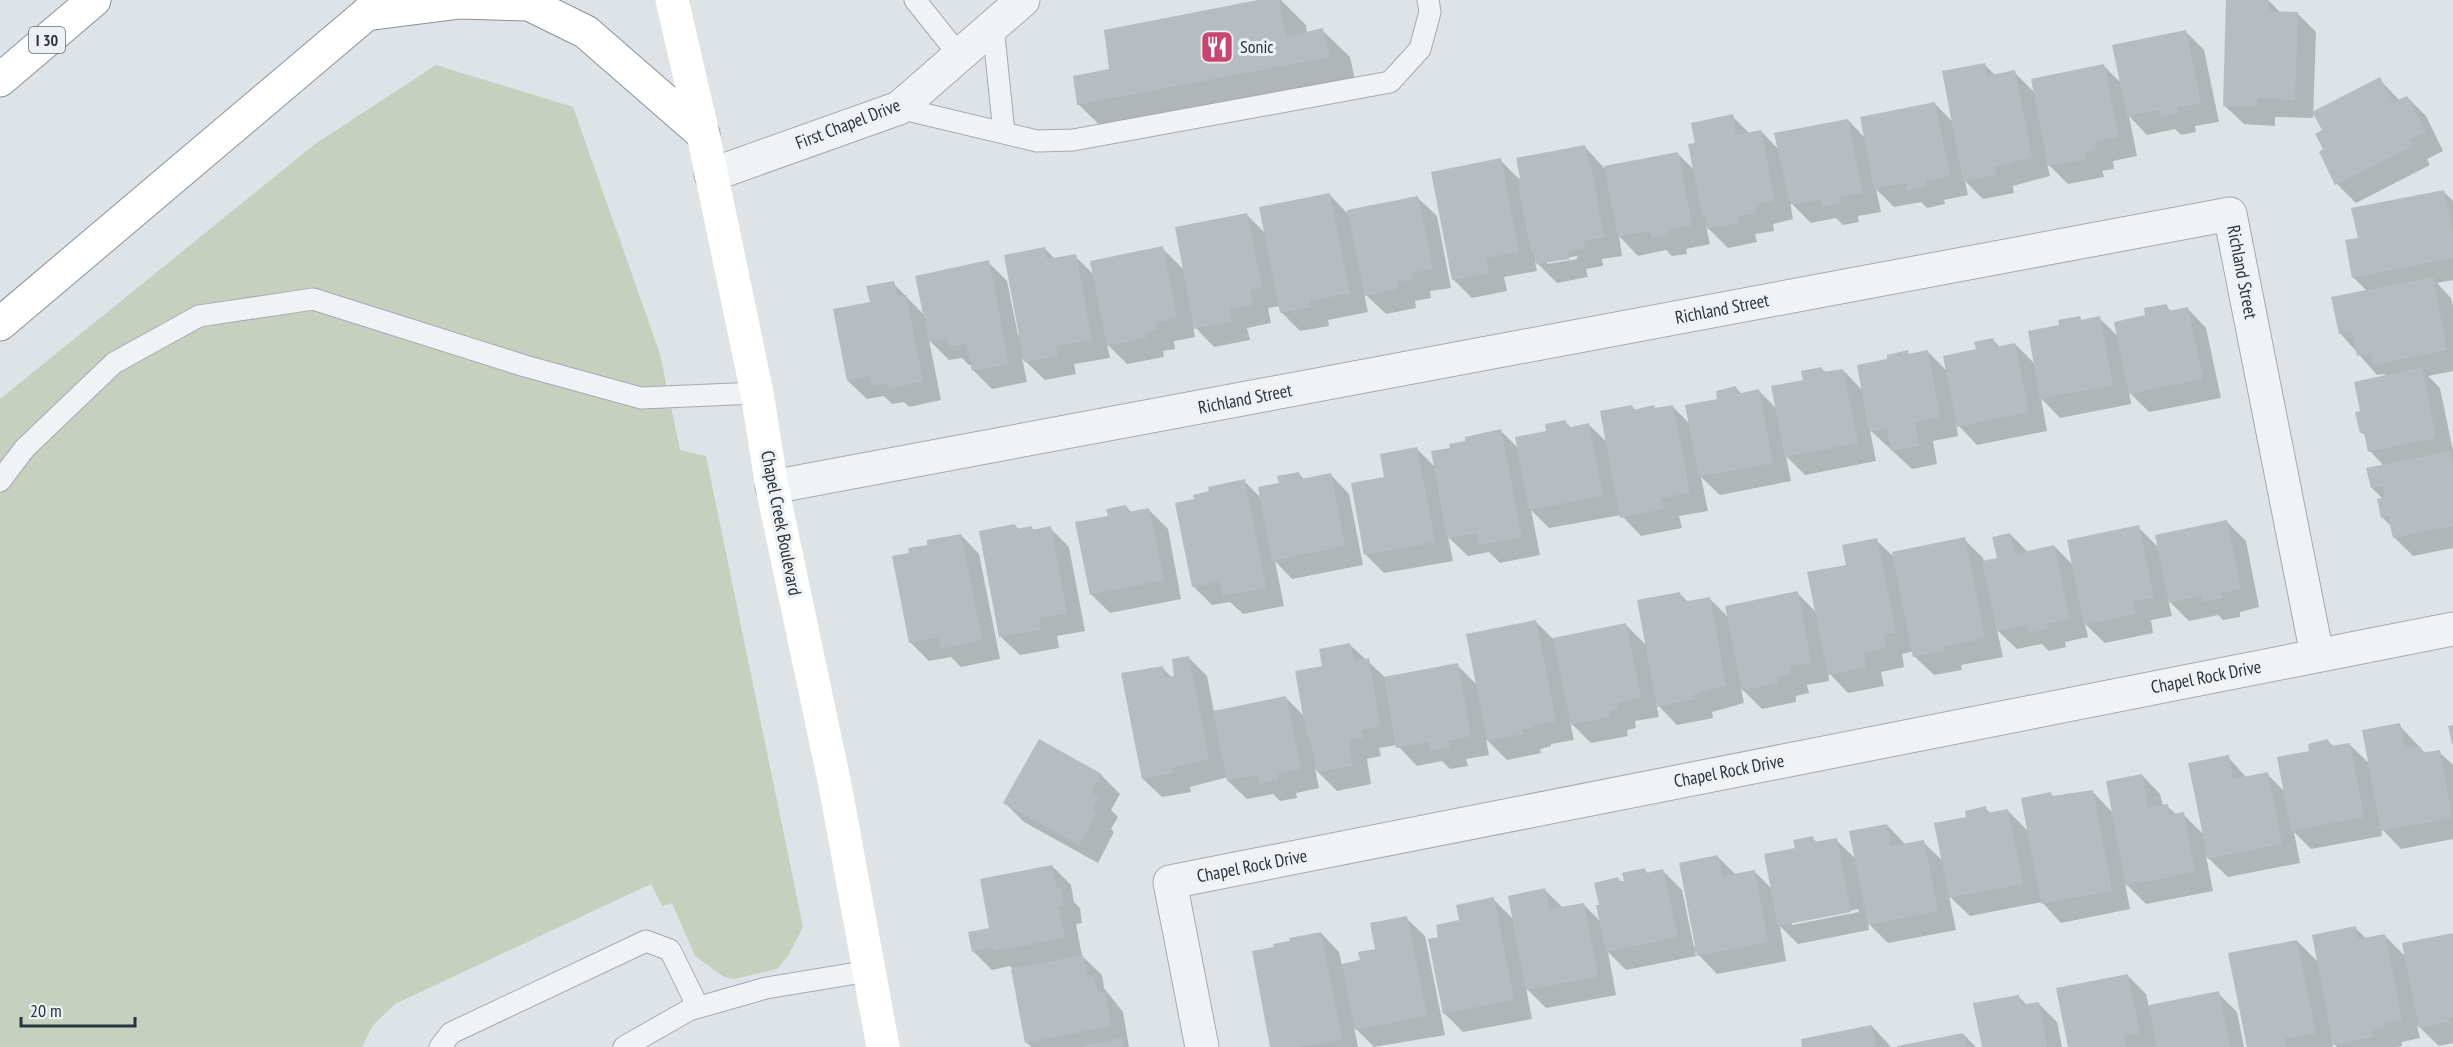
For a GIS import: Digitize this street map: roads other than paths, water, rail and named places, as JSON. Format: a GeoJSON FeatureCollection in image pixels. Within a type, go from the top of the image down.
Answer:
{"type":"FeatureCollection","features":[{"type":"Feature","properties":{"kind":"main road","name":"I 30"},"geometry":{"type":"LineString","coordinates":[[0,80],[94,0]]}},
{"type":"Feature","properties":{"kind":"main road","name":"Chapel Creek Boulevard"},"geometry":{"type":"LineString","coordinates":[[672,0],[703,134],[757,393],[772,488],[835,785],[883,1047]]}},
{"type":"Feature","properties":{"kind":"main road"},"geometry":{"type":"LineString","coordinates":[[0,324],[374,7],[460,2],[529,4],[586,32],[703,134]]}},
{"type":"Feature","properties":{"kind":"street","name":"First Chapel Drive"},"geometry":{"type":"LineString","coordinates":[[711,175],[900,108],[1023,0]]}},
{"type":"Feature","properties":{"kind":"street","name":"Richland Street"},"geometry":{"type":"LineString","coordinates":[[772,488],[2230,214],[2317,656]]}},
{"type":"Feature","properties":{"kind":"street","name":"Chapel Rock Drive"},"geometry":{"type":"LineString","coordinates":[[1202,1047],[1170,882],[2453,629]]}},
{"type":"Feature","properties":{"kind":"lane"},"geometry":{"type":"LineString","coordinates":[[915,0],[959,56]]}},
{"type":"Feature","properties":{"kind":"lane"},"geometry":{"type":"LineString","coordinates":[[900,108],[1037,141],[1073,140],[1390,82],[1420,49],[1430,12],[1428,0]]}},
{"type":"Feature","properties":{"kind":"lane"},"geometry":{"type":"LineString","coordinates":[[993,26],[1004,133]]}},
{"type":"Feature","properties":{"kind":"lane"},"geometry":{"type":"LineString","coordinates":[[0,481],[25,448],[114,363],[199,316],[313,299],[525,366],[641,398],[757,393]]}},
{"type":"Feature","properties":{"kind":"lane"},"geometry":{"type":"LineString","coordinates":[[440,1047],[451,1033],[646,941],[670,950],[698,1007]]}},
{"type":"Feature","properties":{"kind":"lane"},"geometry":{"type":"LineString","coordinates":[[624,1047],[698,1007],[766,988],[869,972]]}},
{"type":"Feature","properties":{"kind":"place","name":"Sonic"},"geometry":{"type":"Point","coordinates":[1217,47]}}]}
